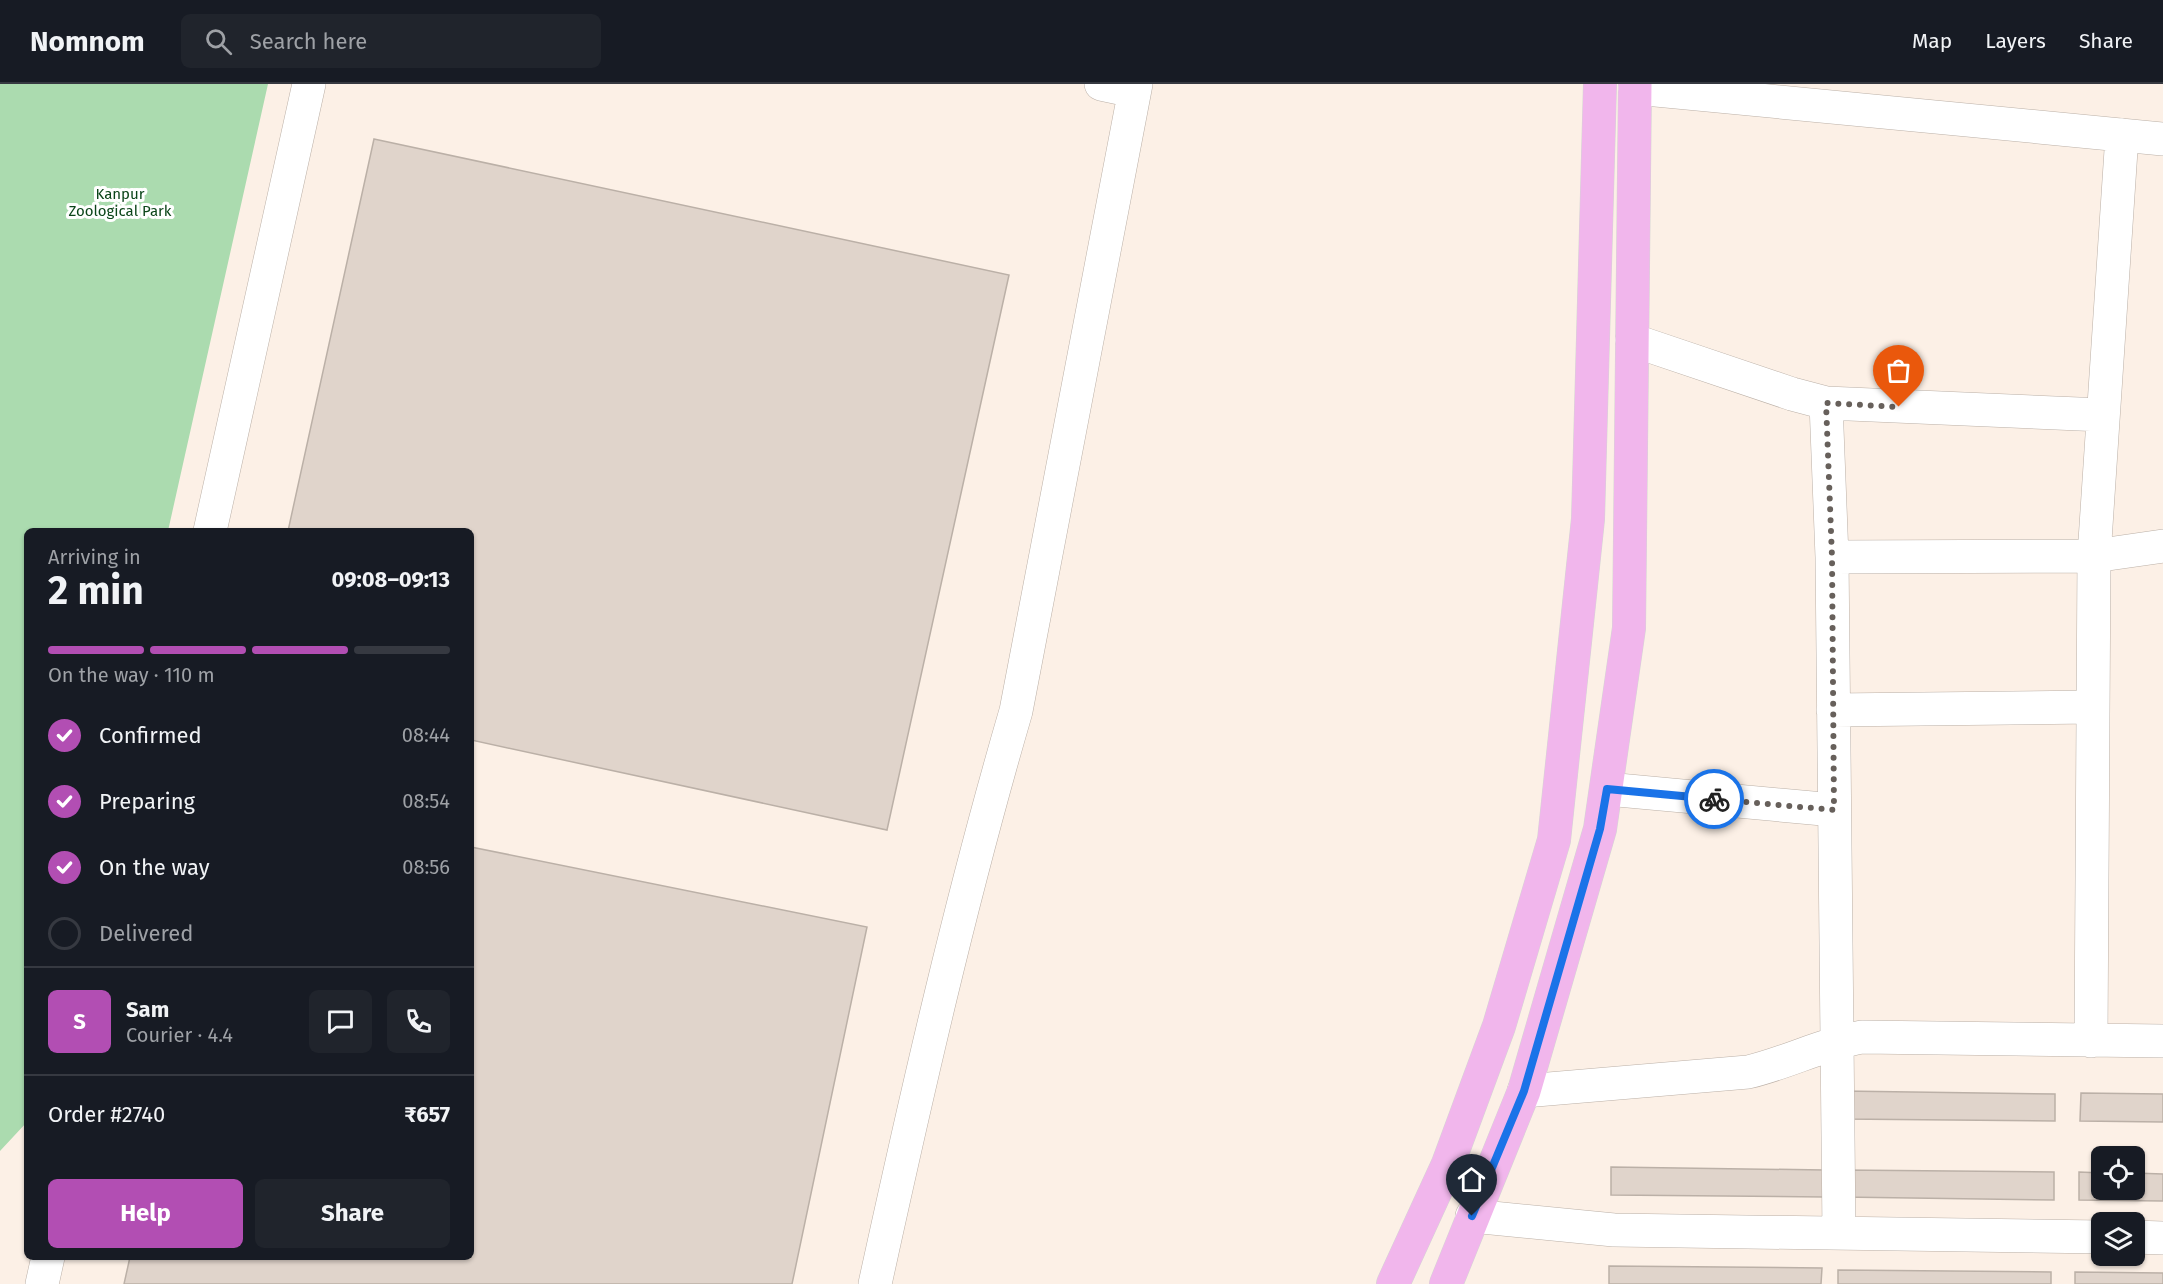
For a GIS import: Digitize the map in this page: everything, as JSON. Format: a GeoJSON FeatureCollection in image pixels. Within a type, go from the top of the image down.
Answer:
{"type":"FeatureCollection","features":[{"type":"Feature","properties":{"kind":"main road"},"geometry":{"type":"LineString","coordinates":[[1393,1284],[1448,1164],[1499,1026],[1554,840],[1588,519],[1600,84]]}},
{"type":"Feature","properties":{"kind":"main road"},"geometry":{"type":"LineString","coordinates":[[1446,1284],[1524,1091],[1600,829],[1607,789],[1629,628],[1635,86]]}},
{"type":"Feature","properties":{"kind":"street"},"geometry":{"type":"LineString","coordinates":[[211,528],[309,84]]}},
{"type":"Feature","properties":{"kind":"street"},"geometry":{"type":"LineString","coordinates":[[875,1284],[937,1015],[994,788],[1016,711],[1135,88],[1101,84]]}},
{"type":"Feature","properties":{"kind":"street"},"geometry":{"type":"LineString","coordinates":[[1635,86],[2163,139]]}},
{"type":"Feature","properties":{"kind":"street"},"geometry":{"type":"LineString","coordinates":[[2091,1041],[2094,556],[2122,135]]}},
{"type":"Feature","properties":{"kind":"street"},"geometry":{"type":"LineString","coordinates":[[1632,340],[1792,394],[1826,403],[2103,416]]}},
{"type":"Feature","properties":{"kind":"street"},"geometry":{"type":"LineString","coordinates":[[1826,403],[1832,557],[1839,1232]]}},
{"type":"Feature","properties":{"kind":"street"},"geometry":{"type":"LineString","coordinates":[[1832,557],[2094,556],[2163,546]]}},
{"type":"Feature","properties":{"kind":"street"},"geometry":{"type":"LineString","coordinates":[[1833,710],[2092,707]]}},
{"type":"Feature","properties":{"kind":"street"},"geometry":{"type":"LineString","coordinates":[[1607,789],[1834,810]]}},
{"type":"Feature","properties":{"kind":"street"},"geometry":{"type":"LineString","coordinates":[[1524,1091],[1748,1072],[1772,1066],[1838,1041],[1862,1037],[2163,1041]]}},
{"type":"Feature","properties":{"kind":"street"},"geometry":{"type":"LineString","coordinates":[[1472,1216],[1614,1230],[2091,1237]]}},
{"type":"Feature","properties":{"kind":"street"},"geometry":{"type":"LineString","coordinates":[[2145,1237],[2163,1238]]}},
{"type":"Feature","properties":{"kind":"street"},"geometry":{"type":"LineString","coordinates":[[42,1284],[47,1260]]}},
{"type":"Feature","properties":{"kind":"green space","name":"Kanpur Zoological Park"},"geometry":{"type":"Polygon","coordinates":[[[0,84],[268,84],[169,528],[24,528],[24,1125],[0,1151],[0,84]]]}},
{"type":"Feature","properties":{"kind":"building"},"geometry":{"type":"Polygon","coordinates":[[[374,139],[1009,275],[887,830],[474,741],[474,528],[289,528],[374,139]]]}},
{"type":"Feature","properties":{"kind":"building"},"geometry":{"type":"Polygon","coordinates":[[[474,848],[867,927],[792,1284],[124,1284],[129,1260],[474,1260],[474,848]]]}},
{"type":"Feature","properties":{"kind":"building"},"geometry":{"type":"Polygon","coordinates":[[[1842,1091],[2055,1094],[2055,1121],[1842,1119],[1842,1091]]]}},
{"type":"Feature","properties":{"kind":"building"},"geometry":{"type":"Polygon","coordinates":[[[2081,1093],[2163,1094],[2163,1122],[2080,1121],[2081,1093]]]}},
{"type":"Feature","properties":{"kind":"building"},"geometry":{"type":"Polygon","coordinates":[[[1611,1167],[1824,1170],[1824,1197],[1611,1195],[1611,1167]]]}},
{"type":"Feature","properties":{"kind":"building"},"geometry":{"type":"Polygon","coordinates":[[[1842,1170],[2054,1172],[2054,1200],[1841,1197],[1842,1170]]]}},
{"type":"Feature","properties":{"kind":"building"},"geometry":{"type":"Polygon","coordinates":[[[2079,1172],[2091,1173],[2091,1200],[2145,1200],[2145,1173],[2163,1174],[2163,1201],[2079,1200],[2079,1172]]]}},
{"type":"Feature","properties":{"kind":"building"},"geometry":{"type":"Polygon","coordinates":[[[1609,1266],[1822,1268],[1821,1284],[1609,1284],[1609,1266]]]}},
{"type":"Feature","properties":{"kind":"building"},"geometry":{"type":"Polygon","coordinates":[[[1838,1270],[2051,1272],[2051,1284],[1838,1284],[1838,1270]]]}},
{"type":"Feature","properties":{"kind":"building"},"geometry":{"type":"Polygon","coordinates":[[[2075,1272],[2163,1273],[2163,1284],[2075,1284],[2075,1272]]]}},
{"type":"Feature","properties":{"kind":"way so far"},"geometry":{"type":"LineString","coordinates":[[1714,799],[1834,810],[1832,557],[1826,403],[1899,407]]}},
{"type":"Feature","properties":{"kind":"route"},"geometry":{"type":"LineString","coordinates":[[1472,1216],[1524,1091],[1600,829],[1607,789],[1714,799]]}}]}
